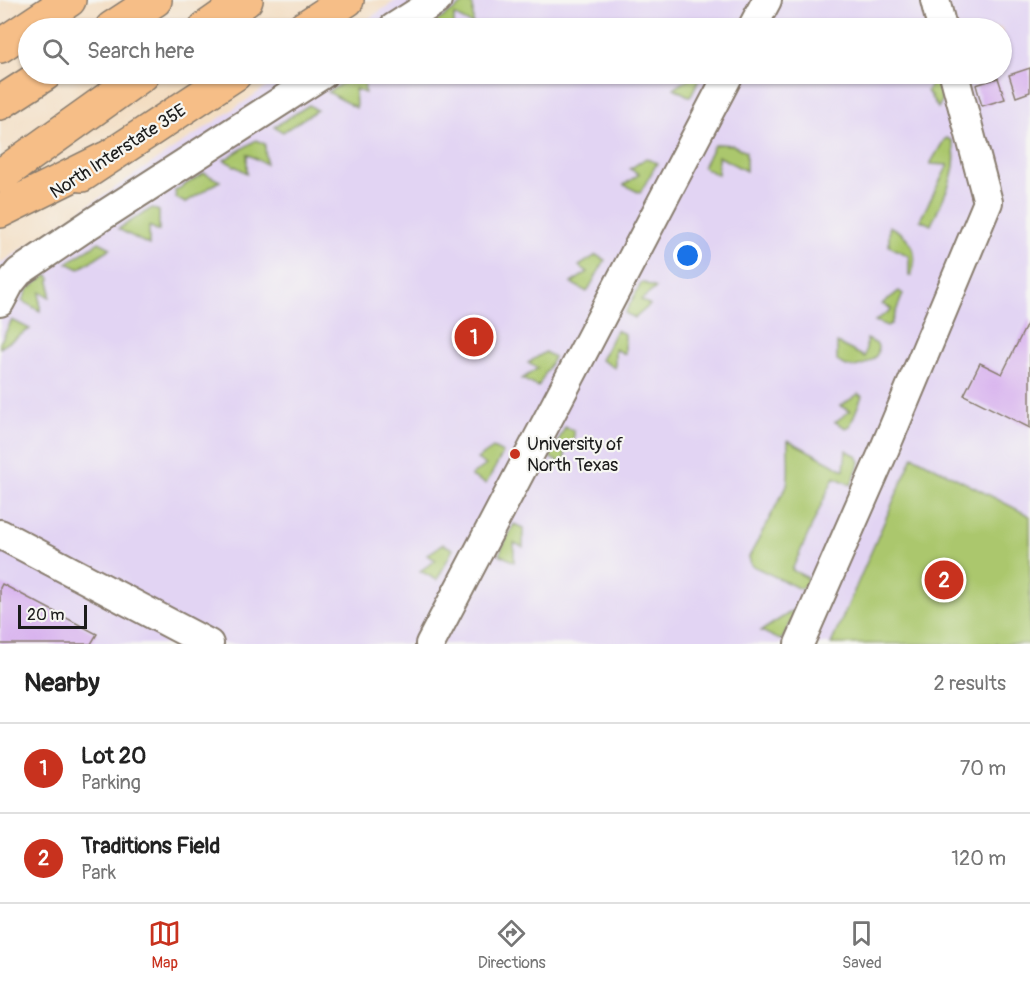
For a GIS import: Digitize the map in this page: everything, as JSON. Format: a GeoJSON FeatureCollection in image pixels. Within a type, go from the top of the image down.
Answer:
{"type":"FeatureCollection","features":[{"type":"Feature","properties":{"kind":"main road"},"geometry":{"type":"LineString","coordinates":[[42,18],[69,0]]}},
{"type":"Feature","properties":{"kind":"main road"},"geometry":{"type":"LineString","coordinates":[[127,18],[155,0]]}},
{"type":"Feature","properties":{"kind":"main road"},"geometry":{"type":"LineString","coordinates":[[220,18],[246,0]]}},
{"type":"Feature","properties":{"kind":"main road"},"geometry":{"type":"LineString","coordinates":[[319,18],[347,0]]}},
{"type":"Feature","properties":{"kind":"main road"},"geometry":{"type":"LineString","coordinates":[[0,46],[18,34]]}},
{"type":"Feature","properties":{"kind":"main road"},"geometry":{"type":"LineString","coordinates":[[0,103],[29,84]]}},
{"type":"Feature","properties":{"kind":"main road"},"geometry":{"type":"LineString","coordinates":[[0,176],[129,84]]}},
{"type":"Feature","properties":{"kind":"main road","name":"North Interstate 35E"},"geometry":{"type":"LineString","coordinates":[[0,229],[221,84]]}},
{"type":"Feature","properties":{"kind":"main road"},"geometry":{"type":"LineString","coordinates":[[0,211],[105,159]]}},
{"type":"Feature","properties":{"kind":"lane"},"geometry":{"type":"LineString","coordinates":[[409,18],[437,0]]}},
{"type":"Feature","properties":{"kind":"lane"},"geometry":{"type":"LineString","coordinates":[[757,18],[767,0]]}},
{"type":"Feature","properties":{"kind":"lane"},"geometry":{"type":"LineString","coordinates":[[935,0],[940,18]]}},
{"type":"Feature","properties":{"kind":"lane"},"geometry":{"type":"LineString","coordinates":[[0,302],[19,272],[307,84]]}},
{"type":"Feature","properties":{"kind":"lane"},"geometry":{"type":"LineString","coordinates":[[430,644],[724,84]]}},
{"type":"Feature","properties":{"kind":"lane"},"geometry":{"type":"LineString","coordinates":[[799,644],[988,202],[957,84]]}},
{"type":"Feature","properties":{"kind":"lane"},"geometry":{"type":"LineString","coordinates":[[0,534],[209,644]]}},
{"type":"Feature","properties":{"kind":"shaded area","name":"University of North Texas"},"geometry":{"type":"Polygon","coordinates":[[[397,0],[1030,0],[1030,644],[0,644],[0,264],[271,84],[1012,84],[1012,18],[369,18],[397,0]]]}},
{"type":"Feature","properties":{"kind":"green space"},"geometry":{"type":"Polygon","coordinates":[[[466,2],[473,5],[473,18],[460,18],[454,15],[454,18],[442,18],[466,2]]]}},
{"type":"Feature","properties":{"kind":"green space"},"geometry":{"type":"Polygon","coordinates":[[[341,84],[365,84],[365,93],[355,89],[356,108],[328,92],[341,84]]]}},
{"type":"Feature","properties":{"kind":"green space"},"geometry":{"type":"Polygon","coordinates":[[[680,84],[697,84],[690,97],[674,88],[680,84]]]}},
{"type":"Feature","properties":{"kind":"green space"},"geometry":{"type":"Polygon","coordinates":[[[931,84],[938,84],[942,101],[938,108],[927,91],[931,84]]]}},
{"type":"Feature","properties":{"kind":"green space"},"geometry":{"type":"Polygon","coordinates":[[[309,105],[317,110],[283,132],[274,127],[309,105]]]}},
{"type":"Feature","properties":{"kind":"green space"},"geometry":{"type":"Polygon","coordinates":[[[947,138],[952,141],[954,152],[953,173],[931,225],[920,220],[948,165],[930,164],[947,138]]]}},
{"type":"Feature","properties":{"kind":"green space"},"geometry":{"type":"Polygon","coordinates":[[[256,140],[265,144],[266,164],[247,154],[247,173],[224,160],[256,140]]]}},
{"type":"Feature","properties":{"kind":"green space"},"geometry":{"type":"Polygon","coordinates":[[[714,145],[733,145],[746,152],[746,171],[718,156],[718,175],[703,167],[714,145]]]}},
{"type":"Feature","properties":{"kind":"green space"},"geometry":{"type":"Polygon","coordinates":[[[646,158],[657,163],[640,193],[624,185],[639,174],[630,169],[646,158]]]}},
{"type":"Feature","properties":{"kind":"green space"},"geometry":{"type":"Polygon","coordinates":[[[204,173],[220,181],[185,203],[176,198],[175,191],[204,173]]]}},
{"type":"Feature","properties":{"kind":"green space"},"geometry":{"type":"Polygon","coordinates":[[[152,208],[159,211],[159,231],[149,226],[149,245],[118,229],[152,208]]]}},
{"type":"Feature","properties":{"kind":"green space"},"geometry":{"type":"Polygon","coordinates":[[[889,226],[903,235],[912,246],[915,259],[911,276],[909,276],[909,256],[889,246],[889,226]]]}},
{"type":"Feature","properties":{"kind":"green space"},"geometry":{"type":"Polygon","coordinates":[[[99,242],[111,248],[79,269],[67,263],[99,242]]]}},
{"type":"Feature","properties":{"kind":"green space"},"geometry":{"type":"Polygon","coordinates":[[[596,255],[605,260],[587,292],[571,283],[588,272],[579,266],[596,255]]]}},
{"type":"Feature","properties":{"kind":"green space"},"geometry":{"type":"Polygon","coordinates":[[[47,275],[50,277],[50,297],[40,292],[40,311],[22,301],[28,289],[47,275]]]}},
{"type":"Feature","properties":{"kind":"green space"},"geometry":{"type":"Polygon","coordinates":[[[642,282],[656,288],[641,300],[650,305],[635,318],[625,313],[642,282]]]}},
{"type":"Feature","properties":{"kind":"green space"},"geometry":{"type":"Polygon","coordinates":[[[899,291],[903,294],[891,324],[887,326],[875,321],[892,309],[882,304],[899,291]]]}},
{"type":"Feature","properties":{"kind":"green space"},"geometry":{"type":"Polygon","coordinates":[[[12,320],[30,329],[0,348],[0,343],[12,320]]]}},
{"type":"Feature","properties":{"kind":"green space"},"geometry":{"type":"Polygon","coordinates":[[[616,330],[625,334],[625,354],[615,349],[615,368],[601,360],[616,330]]]}},
{"type":"Feature","properties":{"kind":"green space"},"geometry":{"type":"Polygon","coordinates":[[[867,339],[877,344],[878,349],[871,361],[851,367],[837,361],[837,343],[865,357],[867,339]]]}},
{"type":"Feature","properties":{"kind":"green space"},"geometry":{"type":"Polygon","coordinates":[[[545,352],[554,357],[538,387],[522,379],[538,368],[528,363],[545,352]]]}},
{"type":"Feature","properties":{"kind":"green space"},"geometry":{"type":"Polygon","coordinates":[[[858,394],[862,396],[850,426],[846,428],[835,422],[850,411],[841,406],[858,394]]]}},
{"type":"Feature","properties":{"kind":"green space"},"geometry":{"type":"Polygon","coordinates":[[[565,427],[574,431],[574,450],[565,446],[565,465],[550,458],[565,427]]]}},
{"type":"Feature","properties":{"kind":"green space"},"geometry":{"type":"Polygon","coordinates":[[[788,440],[844,470],[846,450],[857,456],[860,462],[851,485],[834,477],[792,570],[808,578],[805,587],[800,589],[751,565],[749,557],[787,485],[788,440]]]}},
{"type":"Feature","properties":{"kind":"green space"},"geometry":{"type":"Polygon","coordinates":[[[493,448],[503,453],[486,484],[471,476],[486,465],[477,459],[493,448]]]}},
{"type":"Feature","properties":{"kind":"green space"},"geometry":{"type":"Polygon","coordinates":[[[913,456],[1030,516],[1030,644],[831,644],[913,456]]]}},
{"type":"Feature","properties":{"kind":"green space"},"geometry":{"type":"Polygon","coordinates":[[[514,524],[523,528],[523,547],[514,543],[514,562],[499,554],[514,524]]]}},
{"type":"Feature","properties":{"kind":"green space"},"geometry":{"type":"Polygon","coordinates":[[[443,544],[453,549],[437,580],[420,571],[436,560],[427,555],[443,544]]]}},
{"type":"Feature","properties":{"kind":"green space"},"geometry":{"type":"Polygon","coordinates":[[[794,610],[795,613],[780,640],[761,631],[794,610]]]}},
{"type":"Feature","properties":{"kind":"building"},"geometry":{"type":"Polygon","coordinates":[[[1030,68],[1030,92],[1016,97],[1012,84],[1012,74],[1030,68]]]}},
{"type":"Feature","properties":{"kind":"building"},"geometry":{"type":"Polygon","coordinates":[[[1000,84],[1005,99],[982,106],[976,85],[1000,84]]]}},
{"type":"Feature","properties":{"kind":"building"},"geometry":{"type":"Polygon","coordinates":[[[1030,318],[1030,428],[964,395],[980,363],[1002,374],[1030,318]]]}},
{"type":"Feature","properties":{"kind":"building"},"geometry":{"type":"Polygon","coordinates":[[[2,584],[97,634],[91,644],[0,644],[0,588],[2,584]]]}},
{"type":"Feature","properties":{"kind":"place","name":"Lot 20"},"geometry":{"type":"Point","coordinates":[474,337]}},
{"type":"Feature","properties":{"kind":"place","name":"University of North Texas"},"geometry":{"type":"Point","coordinates":[515,454]}},
{"type":"Feature","properties":{"kind":"place","name":"Traditions Field"},"geometry":{"type":"Point","coordinates":[944,580]}}]}
